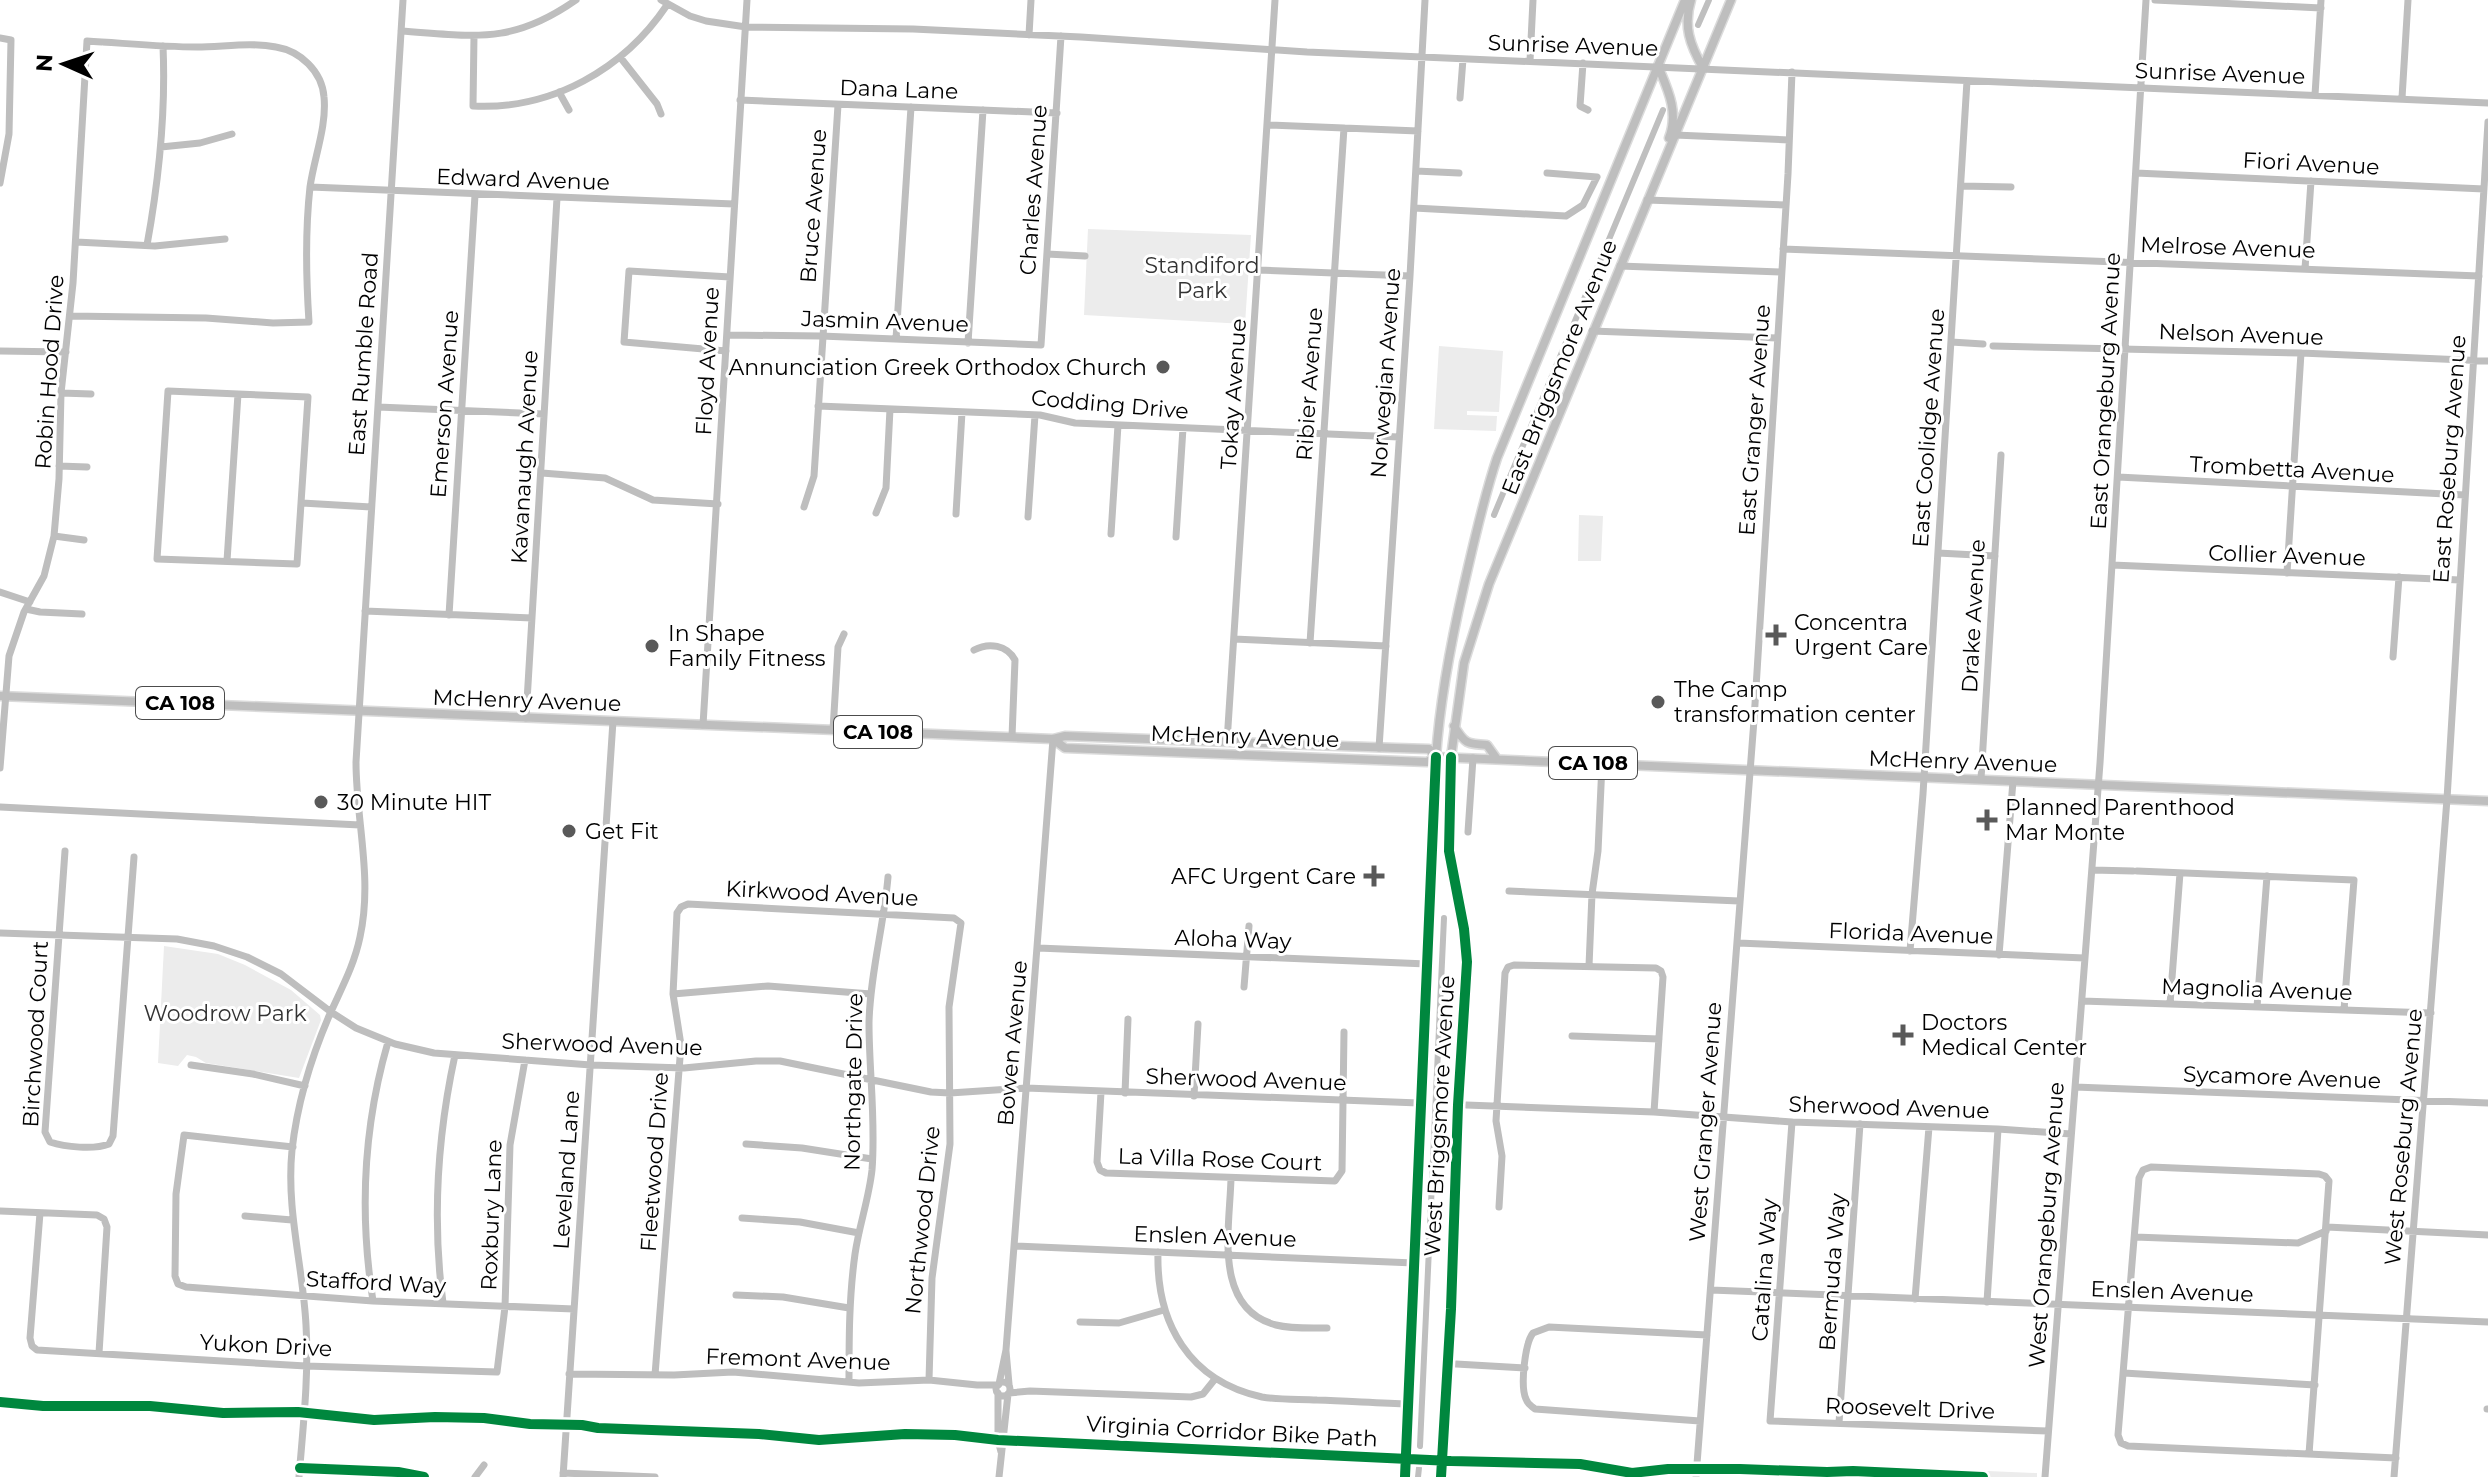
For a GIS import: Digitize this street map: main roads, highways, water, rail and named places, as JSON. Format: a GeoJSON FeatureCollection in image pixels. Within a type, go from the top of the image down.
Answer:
{"type":"FeatureCollection","features":[{"type":"Feature","properties":{"kind":"main road","name":"East Briggsmore Avenue"},"geometry":{"type":"LineString","coordinates":[[1436,757],[1450,650],[1482,506],[1494,468],[1658,66],[1688,0]]}},
{"type":"Feature","properties":{"kind":"main road"},"geometry":{"type":"LineString","coordinates":[[1688,0],[1687,34],[1703,68]]}},
{"type":"Feature","properties":{"kind":"main road","name":"East Briggsmore Avenue"},"geometry":{"type":"LineString","coordinates":[[1451,757],[1464,663],[1489,584],[1731,0]]}},
{"type":"Feature","properties":{"kind":"main road"},"geometry":{"type":"LineString","coordinates":[[1658,66],[1668,88],[1673,117],[1662,166]]}},
{"type":"Feature","properties":{"kind":"main road","name":"McHenry Avenue"},"geometry":{"type":"LineString","coordinates":[[3,696],[1053,739],[1065,736],[1429,749],[1436,757]]}},
{"type":"Feature","properties":{"kind":"main road"},"geometry":{"type":"LineString","coordinates":[[1454,726],[1462,740],[1469,744],[1487,745],[1497,759]]}},
{"type":"Feature","properties":{"kind":"main road","name":"McHenry Avenue"},"geometry":{"type":"LineString","coordinates":[[1053,739],[1065,748],[1427,762],[1436,757],[1451,757],[2488,801]]}},
{"type":"Feature","properties":{"kind":"main road","name":"West Briggsmore Avenue"},"geometry":{"type":"LineString","coordinates":[[1405,1477],[1436,757]]}},
{"type":"Feature","properties":{"kind":"main road","name":"West Briggsmore Avenue"},"geometry":{"type":"LineString","coordinates":[[1441,1477],[1467,962],[1449,851],[1451,757]]}},
{"type":"Feature","properties":{"kind":"waterway"},"geometry":{"type":"LineString","coordinates":[[1698,25],[1709,0]]}},
{"type":"Feature","properties":{"kind":"waterway"},"geometry":{"type":"LineString","coordinates":[[1494,515],[1663,110]]}},
{"type":"Feature","properties":{"kind":"waterway"},"geometry":{"type":"LineString","coordinates":[[1420,1446],[1444,918]]}},
{"type":"Feature","properties":{"kind":"waterway"},"geometry":{"type":"LineString","coordinates":[[1418,1477],[1419,1468]]}},
{"type":"Feature","properties":{"kind":"place","name":"Annunciation Greek Orthodox Church"},"geometry":{"type":"Point","coordinates":[1163,367]}},
{"type":"Feature","properties":{"kind":"place","name":"Concentra Urgent Care"},"geometry":{"type":"Point","coordinates":[1776,635]}},
{"type":"Feature","properties":{"kind":"place","name":"In Shape Family Fitness"},"geometry":{"type":"Point","coordinates":[652,646]}},
{"type":"Feature","properties":{"kind":"place","name":"The Camp transformation center"},"geometry":{"type":"Point","coordinates":[1658,702]}},
{"type":"Feature","properties":{"kind":"place","name":"30 Minute HIT"},"geometry":{"type":"Point","coordinates":[321,802]}},
{"type":"Feature","properties":{"kind":"place","name":"Planned Parenthood Mar Monte"},"geometry":{"type":"Point","coordinates":[1987,820]}},
{"type":"Feature","properties":{"kind":"place","name":"Get Fit"},"geometry":{"type":"Point","coordinates":[569,831]}},
{"type":"Feature","properties":{"kind":"place","name":"AFC Urgent Care"},"geometry":{"type":"Point","coordinates":[1374,876]}},
{"type":"Feature","properties":{"kind":"place","name":"Doctors Medical Center"},"geometry":{"type":"Point","coordinates":[1903,1035]}},
{"type":"Feature","properties":{"kind":"park label","name":"Standiford Park"},"geometry":{"type":"Point","coordinates":[1202,278]}},
{"type":"Feature","properties":{"kind":"park label","name":"Woodrow Park"},"geometry":{"type":"Point","coordinates":[225,1013]}}]}
